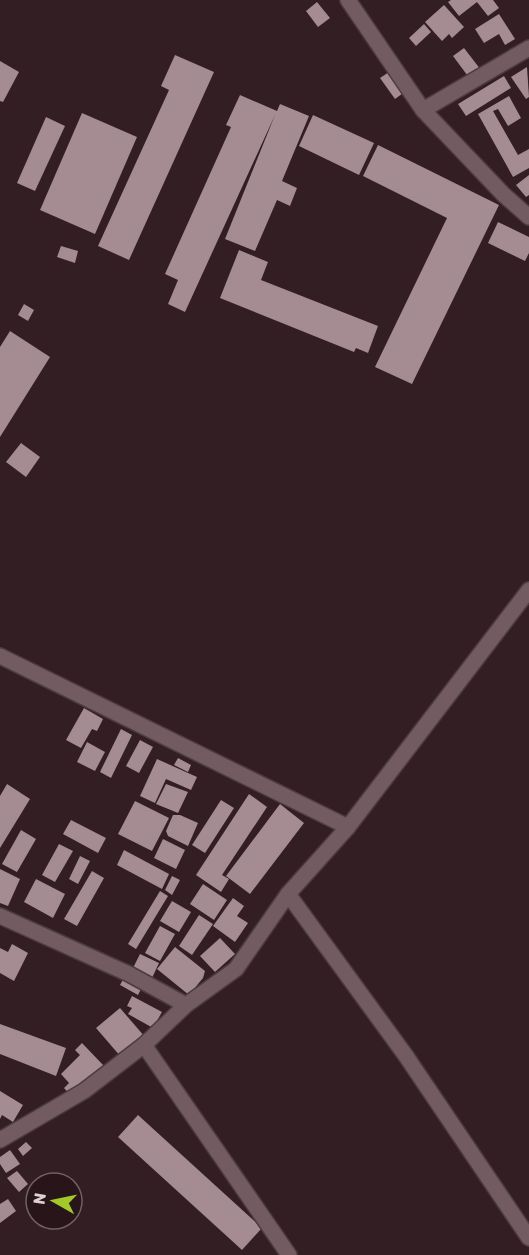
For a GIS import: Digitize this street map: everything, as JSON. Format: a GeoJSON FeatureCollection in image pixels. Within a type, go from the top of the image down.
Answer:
{"type":"FeatureCollection","features":[{"type":"Feature","properties":{"kind":"street"},"geometry":{"type":"LineString","coordinates":[[348,0],[423,110],[504,195],[529,217]]}},
{"type":"Feature","properties":{"kind":"street"},"geometry":{"type":"LineString","coordinates":[[423,110],[529,48]]}},
{"type":"Feature","properties":{"kind":"street"},"geometry":{"type":"LineString","coordinates":[[0,1140],[84,1091],[144,1045],[186,1005],[236,969],[288,894],[348,827],[529,590]]}},
{"type":"Feature","properties":{"kind":"street"},"geometry":{"type":"LineString","coordinates":[[0,656],[348,827]]}},
{"type":"Feature","properties":{"kind":"street"},"geometry":{"type":"LineString","coordinates":[[288,894],[406,1056],[529,1238]]}},
{"type":"Feature","properties":{"kind":"street"},"geometry":{"type":"LineString","coordinates":[[0,916],[129,974],[186,1005]]}},
{"type":"Feature","properties":{"kind":"street"},"geometry":{"type":"LineString","coordinates":[[144,1045],[289,1255]]}},
{"type":"Feature","properties":{"kind":"building"},"geometry":{"type":"Polygon","coordinates":[[[451,0],[493,0],[499,8],[488,16],[477,2],[459,16],[448,2],[451,0]]]}},
{"type":"Feature","properties":{"kind":"building"},"geometry":{"type":"Polygon","coordinates":[[[317,2],[330,18],[318,27],[306,11],[317,2]]]}},
{"type":"Feature","properties":{"kind":"building"},"geometry":{"type":"Polygon","coordinates":[[[444,5],[464,27],[452,38],[449,34],[442,41],[425,22],[444,5]]]}},
{"type":"Feature","properties":{"kind":"building"},"geometry":{"type":"Polygon","coordinates":[[[499,14],[515,39],[505,45],[499,34],[484,43],[475,29],[499,14]]]}},
{"type":"Feature","properties":{"kind":"building"},"geometry":{"type":"Polygon","coordinates":[[[424,24],[431,32],[416,46],[409,38],[424,24]]]}},
{"type":"Feature","properties":{"kind":"building"},"geometry":{"type":"Polygon","coordinates":[[[464,48],[481,70],[470,79],[453,56],[464,48]]]}},
{"type":"Feature","properties":{"kind":"building"},"geometry":{"type":"Polygon","coordinates":[[[175,55],[214,72],[129,260],[98,246],[169,90],[161,86],[175,55]]]}},
{"type":"Feature","properties":{"kind":"building"},"geometry":{"type":"Polygon","coordinates":[[[0,61],[19,72],[3,102],[0,101],[0,61]]]}},
{"type":"Feature","properties":{"kind":"building"},"geometry":{"type":"Polygon","coordinates":[[[527,67],[529,97],[526,99],[511,77],[527,67]]]}},
{"type":"Feature","properties":{"kind":"building"},"geometry":{"type":"Polygon","coordinates":[[[392,70],[406,91],[395,99],[380,78],[392,70]]]}},
{"type":"Feature","properties":{"kind":"building"},"geometry":{"type":"Polygon","coordinates":[[[504,76],[511,88],[466,116],[458,104],[504,76]]]}},
{"type":"Feature","properties":{"kind":"building"},"geometry":{"type":"Polygon","coordinates":[[[240,95],[277,111],[280,104],[309,116],[282,181],[297,188],[290,206],[277,200],[255,251],[225,239],[275,115],[185,312],[168,304],[178,280],[165,274],[231,127],[226,125],[240,95]]]}},
{"type":"Feature","properties":{"kind":"building"},"geometry":{"type":"Polygon","coordinates":[[[509,96],[521,118],[508,126],[498,109],[493,111],[518,155],[529,149],[529,168],[513,177],[478,114],[509,96]]]}},
{"type":"Feature","properties":{"kind":"building"},"geometry":{"type":"Polygon","coordinates":[[[82,113],[137,137],[95,234],[40,210],[82,113]]]}},
{"type":"Feature","properties":{"kind":"building"},"geometry":{"type":"Polygon","coordinates":[[[313,115],[374,143],[359,175],[299,146],[313,115]]]}},
{"type":"Feature","properties":{"kind":"building"},"geometry":{"type":"Polygon","coordinates":[[[46,117],[65,126],[35,191],[17,183],[46,117]]]}},
{"type":"Feature","properties":{"kind":"building"},"geometry":{"type":"Polygon","coordinates":[[[378,145],[499,205],[412,384],[375,367],[447,218],[363,176],[378,145]]]}},
{"type":"Feature","properties":{"kind":"building"},"geometry":{"type":"Polygon","coordinates":[[[529,175],[529,195],[526,197],[516,185],[529,175]]]}},
{"type":"Feature","properties":{"kind":"building"},"geometry":{"type":"Polygon","coordinates":[[[498,222],[529,237],[529,253],[525,261],[488,243],[498,222]]]}},
{"type":"Feature","properties":{"kind":"building"},"geometry":{"type":"Polygon","coordinates":[[[61,246],[78,251],[75,263],[57,257],[61,246]]]}},
{"type":"Feature","properties":{"kind":"building"},"geometry":{"type":"Polygon","coordinates":[[[239,250],[268,262],[261,280],[378,326],[368,353],[356,348],[354,352],[220,298],[239,250]]]}},
{"type":"Feature","properties":{"kind":"building"},"geometry":{"type":"Polygon","coordinates":[[[24,304],[34,310],[28,321],[18,315],[24,304]]]}},
{"type":"Feature","properties":{"kind":"building"},"geometry":{"type":"Polygon","coordinates":[[[10,331],[50,357],[0,437],[0,347],[10,331]]]}},
{"type":"Feature","properties":{"kind":"building"},"geometry":{"type":"Polygon","coordinates":[[[21,443],[40,457],[26,477],[6,462],[21,443]]]}},
{"type":"Feature","properties":{"kind":"building"},"geometry":{"type":"Polygon","coordinates":[[[84,708],[103,719],[97,731],[92,729],[81,748],[66,740],[84,708]]]}},
{"type":"Feature","properties":{"kind":"building"},"geometry":{"type":"Polygon","coordinates":[[[121,729],[132,735],[111,778],[100,772],[121,729]]]}},
{"type":"Feature","properties":{"kind":"building"},"geometry":{"type":"Polygon","coordinates":[[[140,740],[153,747],[139,773],[126,766],[140,740]]]}},
{"type":"Feature","properties":{"kind":"building"},"geometry":{"type":"Polygon","coordinates":[[[87,742],[105,752],[95,771],[77,762],[87,742]]]}},
{"type":"Feature","properties":{"kind":"building"},"geometry":{"type":"Polygon","coordinates":[[[178,758],[191,765],[188,772],[174,765],[178,758]]]}},
{"type":"Feature","properties":{"kind":"building"},"geometry":{"type":"Polygon","coordinates":[[[157,759],[197,777],[191,790],[166,779],[155,803],[140,796],[157,759]]]}},
{"type":"Feature","properties":{"kind":"building"},"geometry":{"type":"Polygon","coordinates":[[[7,784],[30,799],[0,848],[0,796],[7,784]]]}},
{"type":"Feature","properties":{"kind":"building"},"geometry":{"type":"Polygon","coordinates":[[[166,784],[188,792],[178,813],[156,804],[166,784]]]}},
{"type":"Feature","properties":{"kind":"building"},"geometry":{"type":"Polygon","coordinates":[[[249,794],[267,807],[222,875],[229,879],[221,892],[196,875],[249,794]]]}},
{"type":"Feature","properties":{"kind":"building"},"geometry":{"type":"Polygon","coordinates":[[[221,800],[234,808],[205,853],[192,845],[221,800]]]}},
{"type":"Feature","properties":{"kind":"building"},"geometry":{"type":"Polygon","coordinates":[[[135,801],[169,818],[152,851],[118,834],[135,801]]]}},
{"type":"Feature","properties":{"kind":"building"},"geometry":{"type":"Polygon","coordinates":[[[280,804],[304,823],[250,894],[226,876],[280,804]]]}},
{"type":"Feature","properties":{"kind":"building"},"geometry":{"type":"Polygon","coordinates":[[[173,815],[180,815],[198,823],[188,846],[168,836],[166,831],[173,815]]]}},
{"type":"Feature","properties":{"kind":"building"},"geometry":{"type":"Polygon","coordinates":[[[71,820],[106,838],[98,853],[63,834],[71,820]]]}},
{"type":"Feature","properties":{"kind":"building"},"geometry":{"type":"Polygon","coordinates":[[[21,830],[36,839],[17,872],[2,864],[21,830]]]}},
{"type":"Feature","properties":{"kind":"building"},"geometry":{"type":"Polygon","coordinates":[[[163,839],[185,850],[176,869],[154,858],[163,839]]]}},
{"type":"Feature","properties":{"kind":"building"},"geometry":{"type":"Polygon","coordinates":[[[59,844],[73,851],[55,882],[42,875],[59,844]]]}},
{"type":"Feature","properties":{"kind":"building"},"geometry":{"type":"Polygon","coordinates":[[[124,850],[169,874],[162,889],[117,865],[124,850]]]}},
{"type":"Feature","properties":{"kind":"building"},"geometry":{"type":"Polygon","coordinates":[[[80,856],[90,861],[78,884],[69,879],[80,856]]]}},
{"type":"Feature","properties":{"kind":"building"},"geometry":{"type":"Polygon","coordinates":[[[0,869],[20,879],[8,906],[0,903],[0,869]]]}},
{"type":"Feature","properties":{"kind":"building"},"geometry":{"type":"Polygon","coordinates":[[[92,871],[104,878],[77,926],[64,919],[92,871]]]}},
{"type":"Feature","properties":{"kind":"building"},"geometry":{"type":"Polygon","coordinates":[[[172,876],[180,880],[172,895],[165,890],[172,876]]]}},
{"type":"Feature","properties":{"kind":"building"},"geometry":{"type":"Polygon","coordinates":[[[36,879],[65,894],[53,918],[24,902],[36,879]]]}},
{"type":"Feature","properties":{"kind":"building"},"geometry":{"type":"Polygon","coordinates":[[[203,884],[227,900],[214,920],[190,904],[203,884]]]}},
{"type":"Feature","properties":{"kind":"building"},"geometry":{"type":"Polygon","coordinates":[[[160,891],[168,896],[136,949],[128,944],[160,891]]]}},
{"type":"Feature","properties":{"kind":"building"},"geometry":{"type":"Polygon","coordinates":[[[233,898],[244,906],[237,916],[248,923],[235,942],[213,926],[233,898]]]}},
{"type":"Feature","properties":{"kind":"building"},"geometry":{"type":"Polygon","coordinates":[[[172,901],[191,912],[179,932],[160,921],[172,901]]]}},
{"type":"Feature","properties":{"kind":"building"},"geometry":{"type":"Polygon","coordinates":[[[199,915],[213,924],[192,955],[179,946],[199,915]]]}},
{"type":"Feature","properties":{"kind":"building"},"geometry":{"type":"Polygon","coordinates":[[[160,926],[175,934],[160,961],[145,953],[160,926]]]}},
{"type":"Feature","properties":{"kind":"building"},"geometry":{"type":"Polygon","coordinates":[[[220,938],[235,954],[215,972],[200,956],[220,938]]]}},
{"type":"Feature","properties":{"kind":"building"},"geometry":{"type":"Polygon","coordinates":[[[12,944],[28,953],[14,981],[0,973],[0,948],[8,952],[12,944]]]}},
{"type":"Feature","properties":{"kind":"building"},"geometry":{"type":"Polygon","coordinates":[[[175,947],[205,971],[203,978],[189,995],[157,969],[175,947]]]}},
{"type":"Feature","properties":{"kind":"building"},"geometry":{"type":"Polygon","coordinates":[[[140,954],[159,963],[152,978],[133,968],[140,954]]]}},
{"type":"Feature","properties":{"kind":"building"},"geometry":{"type":"Polygon","coordinates":[[[126,974],[143,985],[138,995],[120,985],[126,974]]]}},
{"type":"Feature","properties":{"kind":"building"},"geometry":{"type":"Polygon","coordinates":[[[132,996],[162,1012],[153,1028],[128,1014],[132,1008],[127,1006],[132,996]]]}},
{"type":"Feature","properties":{"kind":"building"},"geometry":{"type":"Polygon","coordinates":[[[120,1008],[145,1037],[121,1057],[96,1028],[120,1008]]]}},
{"type":"Feature","properties":{"kind":"building"},"geometry":{"type":"Polygon","coordinates":[[[0,1024],[66,1048],[56,1076],[0,1054],[0,1024]]]}},
{"type":"Feature","properties":{"kind":"building"},"geometry":{"type":"Polygon","coordinates":[[[82,1043],[104,1066],[72,1097],[64,1088],[69,1083],[61,1074],[80,1055],[75,1050],[82,1043]]]}},
{"type":"Feature","properties":{"kind":"building"},"geometry":{"type":"Polygon","coordinates":[[[0,1091],[23,1105],[13,1122],[2,1115],[0,1119],[0,1091]]]}},
{"type":"Feature","properties":{"kind":"building"},"geometry":{"type":"Polygon","coordinates":[[[138,1115],[262,1228],[242,1250],[118,1137],[138,1115]]]}},
{"type":"Feature","properties":{"kind":"building"},"geometry":{"type":"Polygon","coordinates":[[[26,1142],[32,1148],[23,1156],[18,1149],[26,1142]]]}},
{"type":"Feature","properties":{"kind":"building"},"geometry":{"type":"Polygon","coordinates":[[[10,1150],[20,1164],[6,1173],[0,1164],[0,1157],[10,1150]]]}},
{"type":"Feature","properties":{"kind":"building"},"geometry":{"type":"Polygon","coordinates":[[[17,1171],[24,1179],[24,1188],[19,1192],[7,1178],[17,1171]]]}},
{"type":"Feature","properties":{"kind":"building"},"geometry":{"type":"Polygon","coordinates":[[[8,1199],[16,1211],[0,1223],[0,1204],[8,1199]]]}}]}
